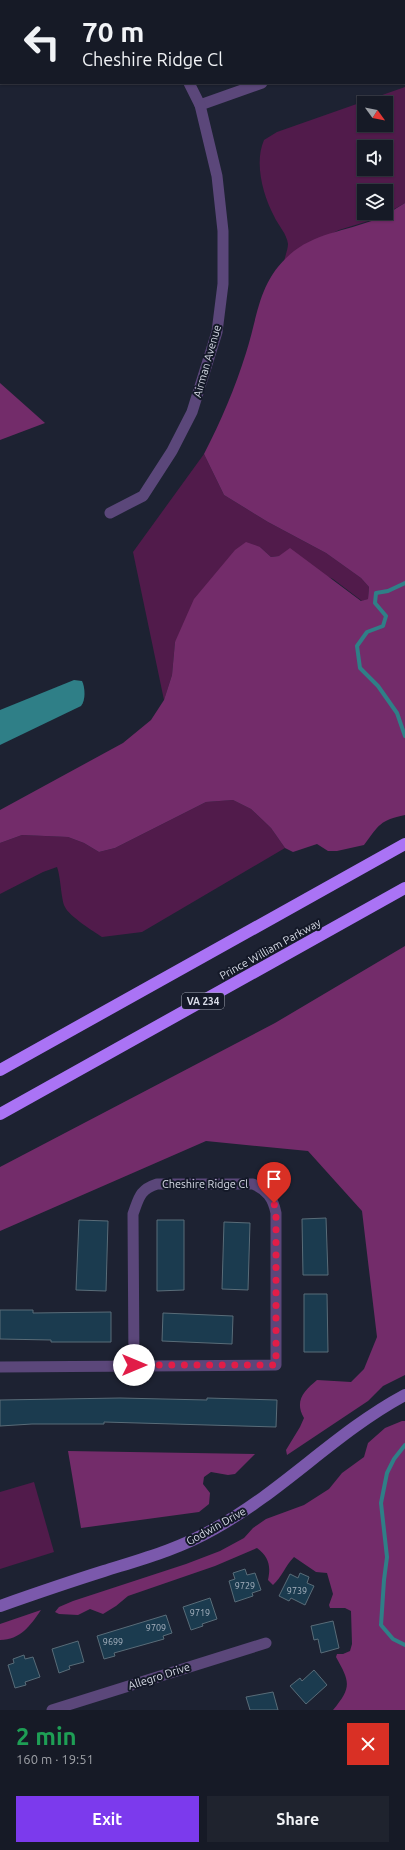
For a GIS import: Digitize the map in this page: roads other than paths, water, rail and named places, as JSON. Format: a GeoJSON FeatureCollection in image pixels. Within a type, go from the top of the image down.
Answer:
{"type":"FeatureCollection","features":[{"type":"Feature","properties":{"kind":"highway"},"geometry":{"type":"LineString","coordinates":[[0,1070],[405,844]]}},
{"type":"Feature","properties":{"kind":"highway","name":"Prince William Parkway"},"geometry":{"type":"LineString","coordinates":[[0,1114],[405,888]]}},
{"type":"Feature","properties":{"kind":"street","name":"Airman Avenue"},"geometry":{"type":"LineString","coordinates":[[110,513],[143,496],[172,450],[192,412],[217,332],[223,284],[223,231],[217,176],[200,105],[192,84]]}},
{"type":"Feature","properties":{"kind":"street"},"geometry":{"type":"LineString","coordinates":[[200,105],[259,84]]}},
{"type":"Feature","properties":{"kind":"street","name":"Cheshire Ridge Cl"},"geometry":{"type":"LineString","coordinates":[[157,1184],[253,1184],[262,1188],[269,1194],[274,1203],[276,1213],[276,1365],[134,1365],[132,1214],[140,1194],[147,1188],[157,1184]]}},
{"type":"Feature","properties":{"kind":"street"},"geometry":{"type":"LineString","coordinates":[[0,1367],[134,1365]]}},
{"type":"Feature","properties":{"kind":"street","name":"Godwin Drive"},"geometry":{"type":"LineString","coordinates":[[0,1606],[167,1552],[194,1540],[215,1529],[269,1495],[363,1420],[405,1395]]}},
{"type":"Feature","properties":{"kind":"street","name":"Allegro Drive"},"geometry":{"type":"LineString","coordinates":[[60,1709],[266,1643]]}},
{"type":"Feature","properties":{"kind":"waterway"},"geometry":{"type":"LineString","coordinates":[[405,583],[388,591],[376,593],[375,603],[386,616],[383,626],[367,632],[357,646],[360,668],[378,686],[397,713],[405,736]]}},
{"type":"Feature","properties":{"kind":"waterway"},"geometry":{"type":"LineString","coordinates":[[405,1445],[394,1459],[387,1473],[381,1503],[387,1557],[381,1625],[393,1639],[405,1645]]}}]}
